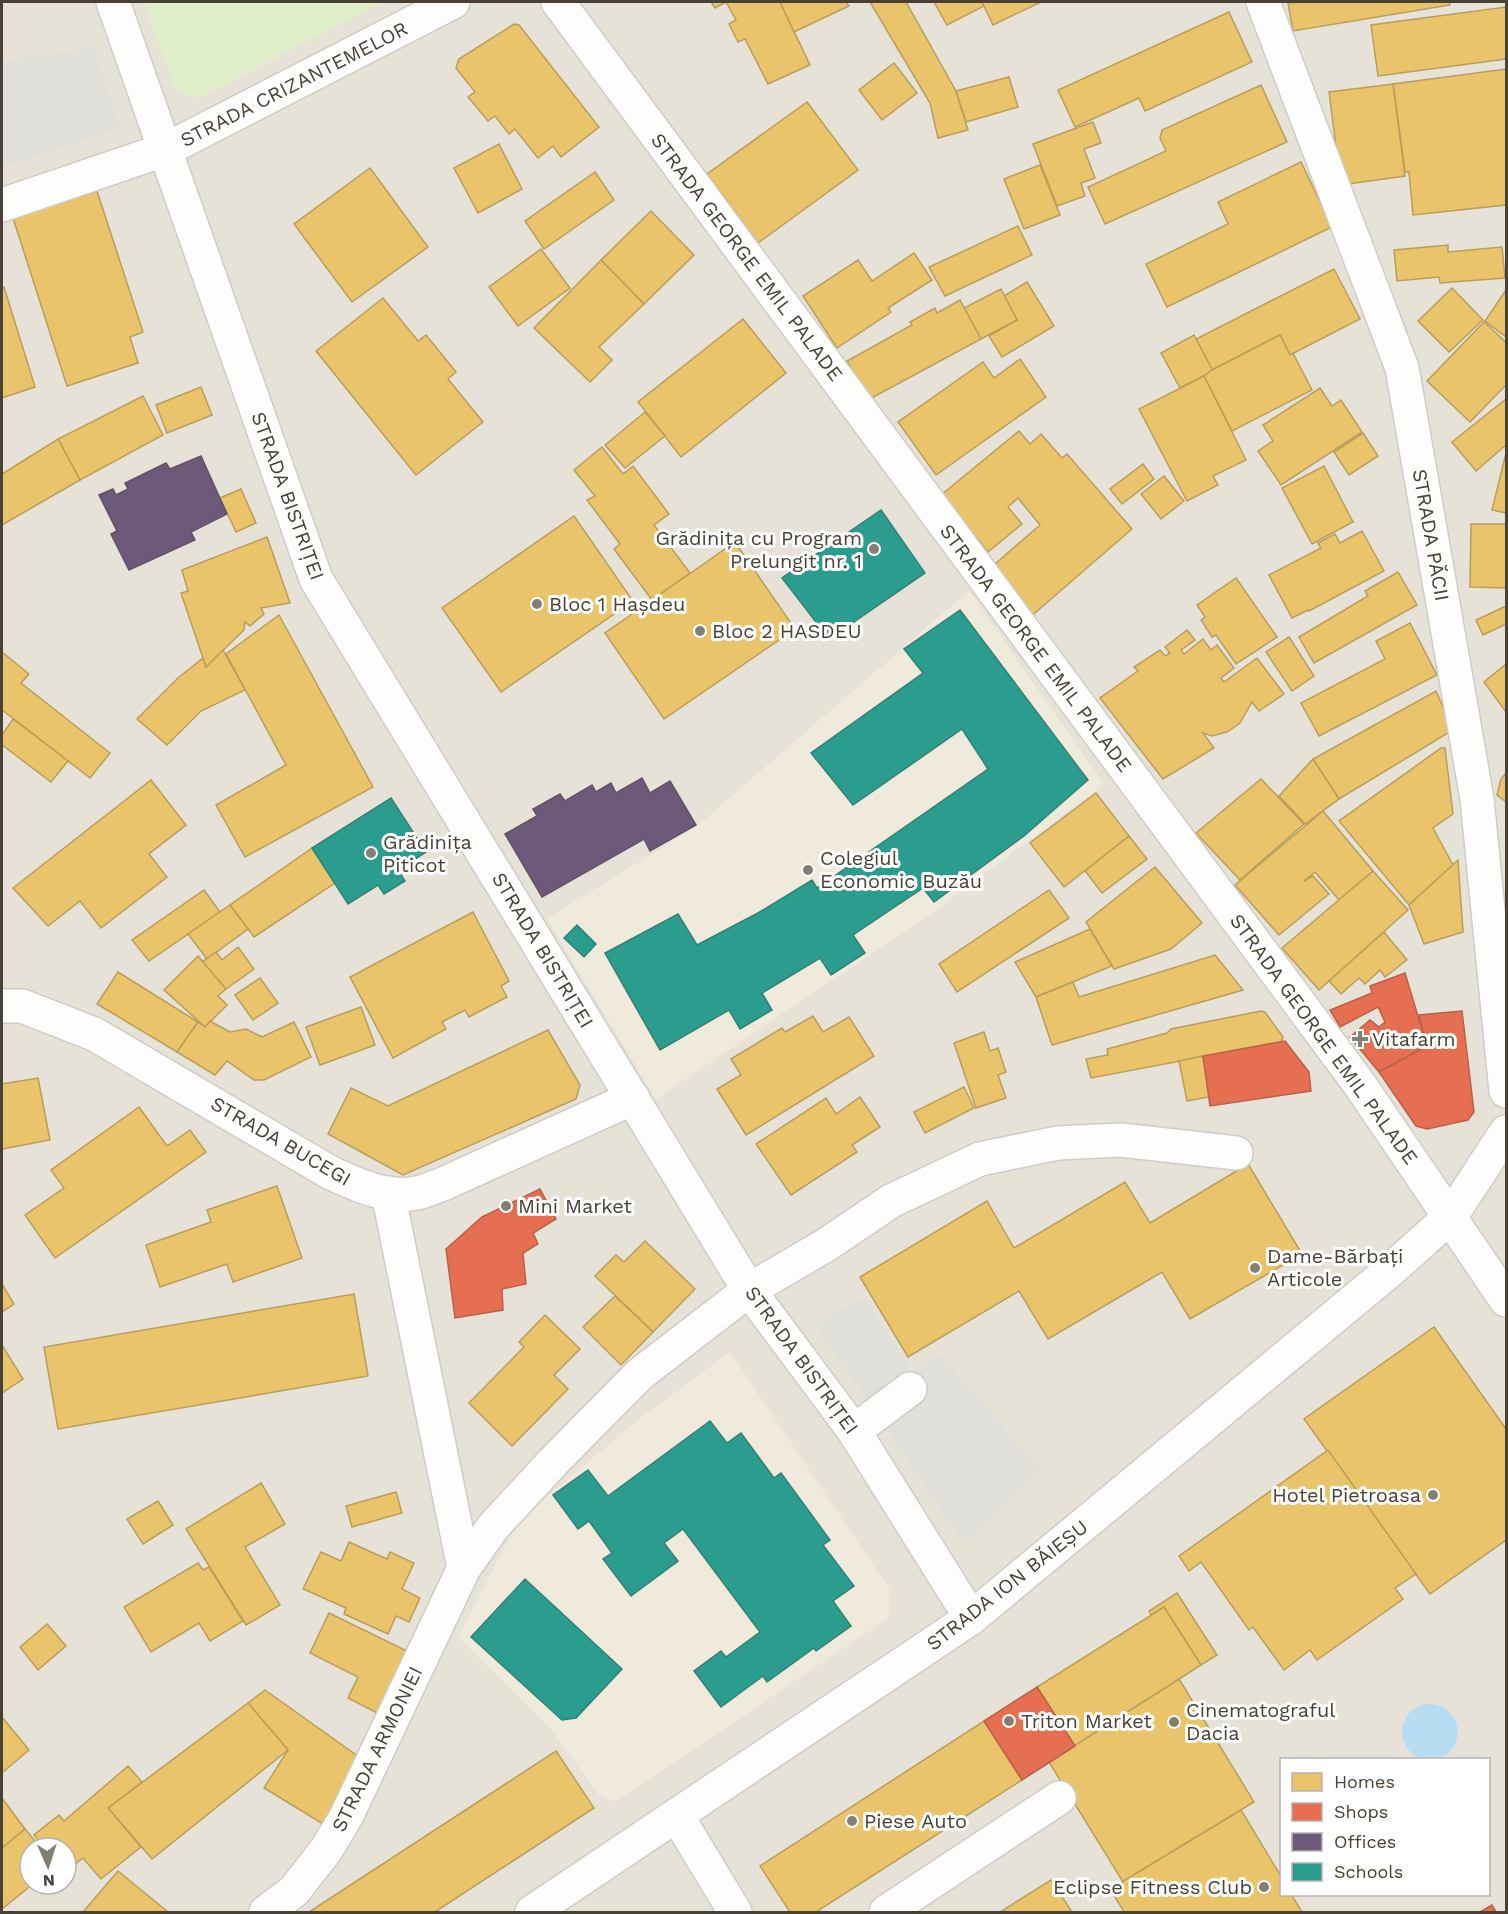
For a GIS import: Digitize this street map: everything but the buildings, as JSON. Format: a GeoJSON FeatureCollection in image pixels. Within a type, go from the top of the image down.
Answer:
{"type":"FeatureCollection","features":[{"type":"Feature","properties":{"kind":"street","name":"STRADA BISTRIȚEI"},"geometry":{"type":"LineString","coordinates":[[113,2],[167,149],[316,579],[749,1290],[854,1431],[971,1618]]}},
{"type":"Feature","properties":{"kind":"street","name":"STRADA CRIZANTEMELOR"},"geometry":{"type":"LineString","coordinates":[[2,205],[167,149],[453,2]]}},
{"type":"Feature","properties":{"kind":"street","name":"STRADA GEORGE EMIL PALADE"},"geometry":{"type":"LineString","coordinates":[[558,2],[1353,1075],[1451,1215],[1506,1300]]}},
{"type":"Feature","properties":{"kind":"street","name":"STRADA PĂCII"},"geometry":{"type":"LineString","coordinates":[[1263,2],[1402,368],[1477,798],[1506,1091]]}},
{"type":"Feature","properties":{"kind":"street","name":"STRADA BUCEGI"},"geometry":{"type":"LineString","coordinates":[[2,1006],[22,1006],[94,1034],[331,1173],[362,1187],[388,1193],[415,1193],[443,1184],[633,1098]]}},
{"type":"Feature","properties":{"kind":"street","name":"STRADA ION BĂIEȘU"},"geometry":{"type":"LineString","coordinates":[[532,1912],[971,1618],[1393,1268],[1451,1215],[1506,1132]]}},
{"type":"Feature","properties":{"kind":"street","name":"STRADA ARMONIEI"},"geometry":{"type":"LineString","coordinates":[[266,1912],[294,1891],[326,1850],[341,1825],[464,1568],[493,1527],[640,1374],[749,1290],[826,1245],[891,1201],[980,1160],[1058,1143],[1120,1140],[1236,1153]]}},
{"type":"Feature","properties":{"kind":"street"},"geometry":{"type":"LineString","coordinates":[[388,1193],[464,1568]]}},
{"type":"Feature","properties":{"kind":"street"},"geometry":{"type":"LineString","coordinates":[[854,1431],[910,1389]]}},
{"type":"Feature","properties":{"kind":"street"},"geometry":{"type":"LineString","coordinates":[[886,1912],[1059,1798]]}},
{"type":"Feature","properties":{"kind":"street"},"geometry":{"type":"LineString","coordinates":[[677,1816],[735,1912]]}},
{"type":"Feature","properties":{"kind":"shaded area"},"geometry":{"type":"Polygon","coordinates":[[[2,2],[1506,2],[1506,1912],[2,1912],[2,2]]]}},
{"type":"Feature","properties":{"kind":"shaded area"},"geometry":{"type":"Polygon","coordinates":[[[93,48],[120,128],[2,168],[2,61],[93,48]]]}},
{"type":"Feature","properties":{"kind":"shaded area","name":"Colegiul Economic Buzău"},"geometry":{"type":"Polygon","coordinates":[[[969,591],[1104,784],[931,914],[656,1099],[547,919],[698,825],[969,591]]]}},
{"type":"Feature","properties":{"kind":"shaded area"},"geometry":{"type":"Polygon","coordinates":[[[864,1297],[913,1372],[940,1354],[1040,1469],[964,1544],[816,1325],[864,1297]]]}},
{"type":"Feature","properties":{"kind":"shaded area"},"geometry":{"type":"Polygon","coordinates":[[[730,1352],[890,1590],[890,1617],[615,1802],[599,1795],[551,1729],[458,1637],[518,1521],[638,1420],[730,1352]]]}},
{"type":"Feature","properties":{"kind":"green space"},"geometry":{"type":"Polygon","coordinates":[[[144,2],[384,2],[201,97],[194,97],[184,96],[175,90],[144,2]]]}},
{"type":"Feature","properties":{"kind":"water"},"geometry":{"type":"Polygon","coordinates":[[[1425,1704],[1435,1704],[1446,1709],[1453,1716],[1458,1727],[1456,1743],[1450,1752],[1441,1758],[1419,1758],[1410,1752],[1402,1737],[1402,1727],[1407,1716],[1414,1709],[1425,1704]]]}},
{"type":"Feature","properties":{"kind":"place","name":"Grădinița cu Program Prelungit nr. 1"},"geometry":{"type":"Point","coordinates":[874,549]}},
{"type":"Feature","properties":{"kind":"place","name":"Bloc 1 Hașdeu"},"geometry":{"type":"Point","coordinates":[537,604]}},
{"type":"Feature","properties":{"kind":"place","name":"Bloc 2 HASDEU"},"geometry":{"type":"Point","coordinates":[700,631]}},
{"type":"Feature","properties":{"kind":"place","name":"Grădinița Piticot"},"geometry":{"type":"Point","coordinates":[371,853]}},
{"type":"Feature","properties":{"kind":"place","name":"Colegiul Economic Buzău"},"geometry":{"type":"Point","coordinates":[808,870]}},
{"type":"Feature","properties":{"kind":"place","name":"Vitafarm"},"geometry":{"type":"Point","coordinates":[1360,1039]}},
{"type":"Feature","properties":{"kind":"place","name":"Mini Market"},"geometry":{"type":"Point","coordinates":[506,1206]}},
{"type":"Feature","properties":{"kind":"place","name":"Dame-Bărbați Articole"},"geometry":{"type":"Point","coordinates":[1255,1268]}},
{"type":"Feature","properties":{"kind":"place","name":"Hotel Pietroasa"},"geometry":{"type":"Point","coordinates":[1433,1495]}},
{"type":"Feature","properties":{"kind":"place","name":"Triton Market"},"geometry":{"type":"Point","coordinates":[1009,1721]}},
{"type":"Feature","properties":{"kind":"place","name":"Cinematograful Dacia"},"geometry":{"type":"Point","coordinates":[1174,1722]}},
{"type":"Feature","properties":{"kind":"place","name":"Piese Auto"},"geometry":{"type":"Point","coordinates":[852,1821]}},
{"type":"Feature","properties":{"kind":"place","name":"Eclipse Fitness Club"},"geometry":{"type":"Point","coordinates":[1264,1887]}}]}
